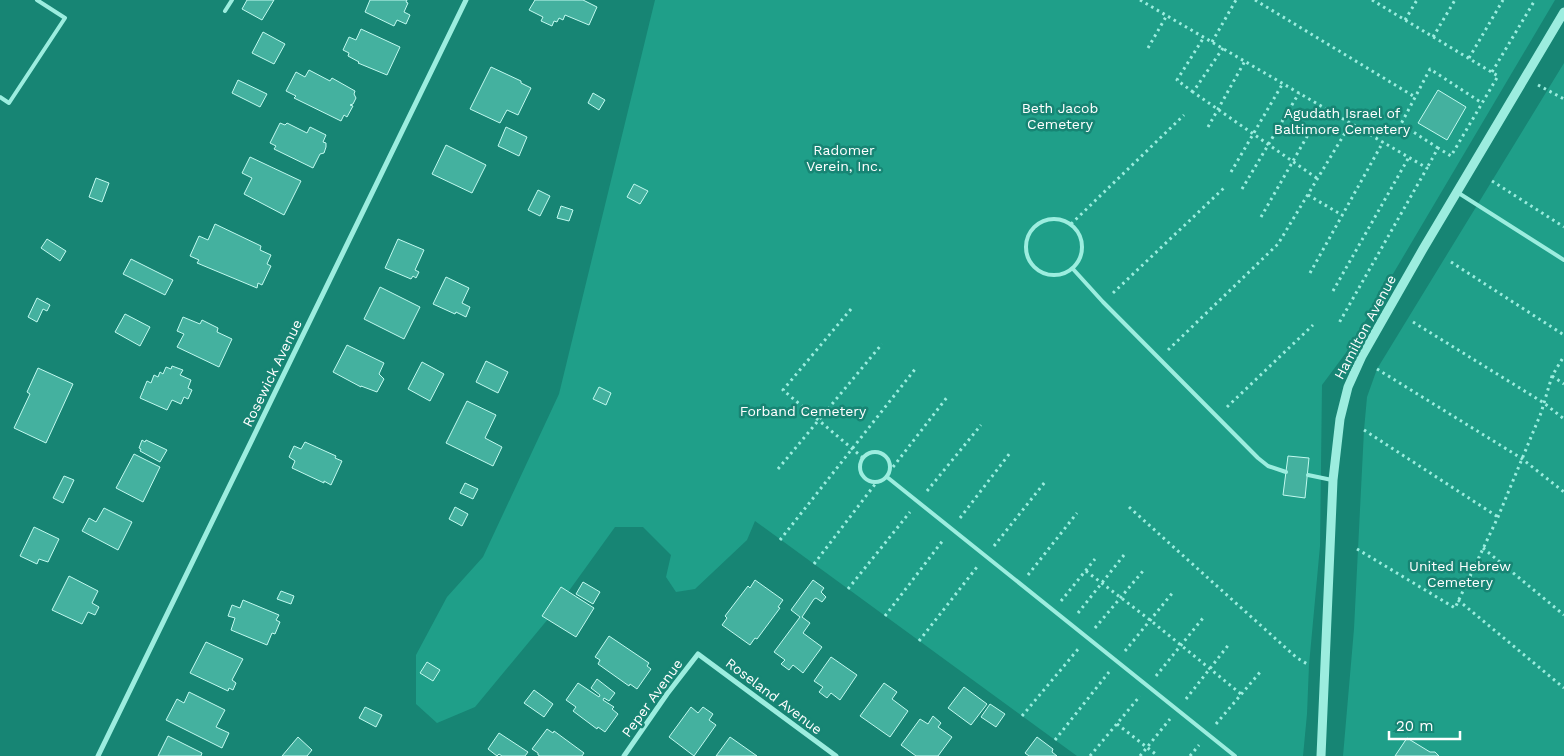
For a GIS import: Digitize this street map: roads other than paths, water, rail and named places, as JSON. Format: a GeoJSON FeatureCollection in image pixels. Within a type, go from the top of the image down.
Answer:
{"type":"FeatureCollection","features":[{"type":"Feature","properties":{"kind":"street","name":"Rosewick Avenue"},"geometry":{"type":"LineString","coordinates":[[98,756],[466,0]]}},
{"type":"Feature","properties":{"kind":"street","name":"Hamilton Avenue"},"geometry":{"type":"LineString","coordinates":[[1321,756],[1333,480],[1340,419],[1348,387],[1366,349],[1564,12]]}},
{"type":"Feature","properties":{"kind":"street","name":"Peper Avenue"},"geometry":{"type":"LineString","coordinates":[[624,756],[667,694],[698,654]]}},
{"type":"Feature","properties":{"kind":"street","name":"Roseland Avenue"},"geometry":{"type":"LineString","coordinates":[[698,654],[836,756]]}},
{"type":"Feature","properties":{"kind":"lane"},"geometry":{"type":"LineString","coordinates":[[0,97],[9,103],[65,18],[37,0]]}},
{"type":"Feature","properties":{"kind":"lane"},"geometry":{"type":"LineString","coordinates":[[225,12],[232,0]]}},
{"type":"Feature","properties":{"kind":"lane"},"geometry":{"type":"LineString","coordinates":[[1457,192],[1564,260]]}},
{"type":"Feature","properties":{"kind":"lane"},"geometry":{"type":"LineString","coordinates":[[1049,218],[1063,219],[1075,227],[1082,240],[1081,258],[1072,269],[1056,276],[1045,274],[1035,268],[1029,260],[1025,246],[1027,236],[1036,224],[1049,218]]}},
{"type":"Feature","properties":{"kind":"lane"},"geometry":{"type":"LineString","coordinates":[[1072,269],[1258,458],[1268,466],[1286,472]]}},
{"type":"Feature","properties":{"kind":"lane"},"geometry":{"type":"LineString","coordinates":[[876,451],[886,456],[890,463],[888,474],[884,480],[876,483],[866,481],[860,474],[859,466],[862,458],[870,452],[876,451]]}},
{"type":"Feature","properties":{"kind":"lane"},"geometry":{"type":"LineString","coordinates":[[888,474],[1070,624],[1235,756]]}},
{"type":"Feature","properties":{"kind":"lane"},"geometry":{"type":"LineString","coordinates":[[1308,475],[1333,480]]}},
{"type":"Feature","properties":{"kind":"park label","name":"Beth Jacob Cemetery"},"geometry":{"type":"Point","coordinates":[1060,116]}},
{"type":"Feature","properties":{"kind":"park label","name":"Agudath Israel of Baltimore Cemetery"},"geometry":{"type":"Point","coordinates":[1342,122]}},
{"type":"Feature","properties":{"kind":"park label","name":"Radomer Verein, Inc."},"geometry":{"type":"Point","coordinates":[844,158]}},
{"type":"Feature","properties":{"kind":"park label","name":"Forband Cemetery"},"geometry":{"type":"Point","coordinates":[803,411]}},
{"type":"Feature","properties":{"kind":"park label","name":"United Hebrew Cemetery"},"geometry":{"type":"Point","coordinates":[1460,574]}}]}
